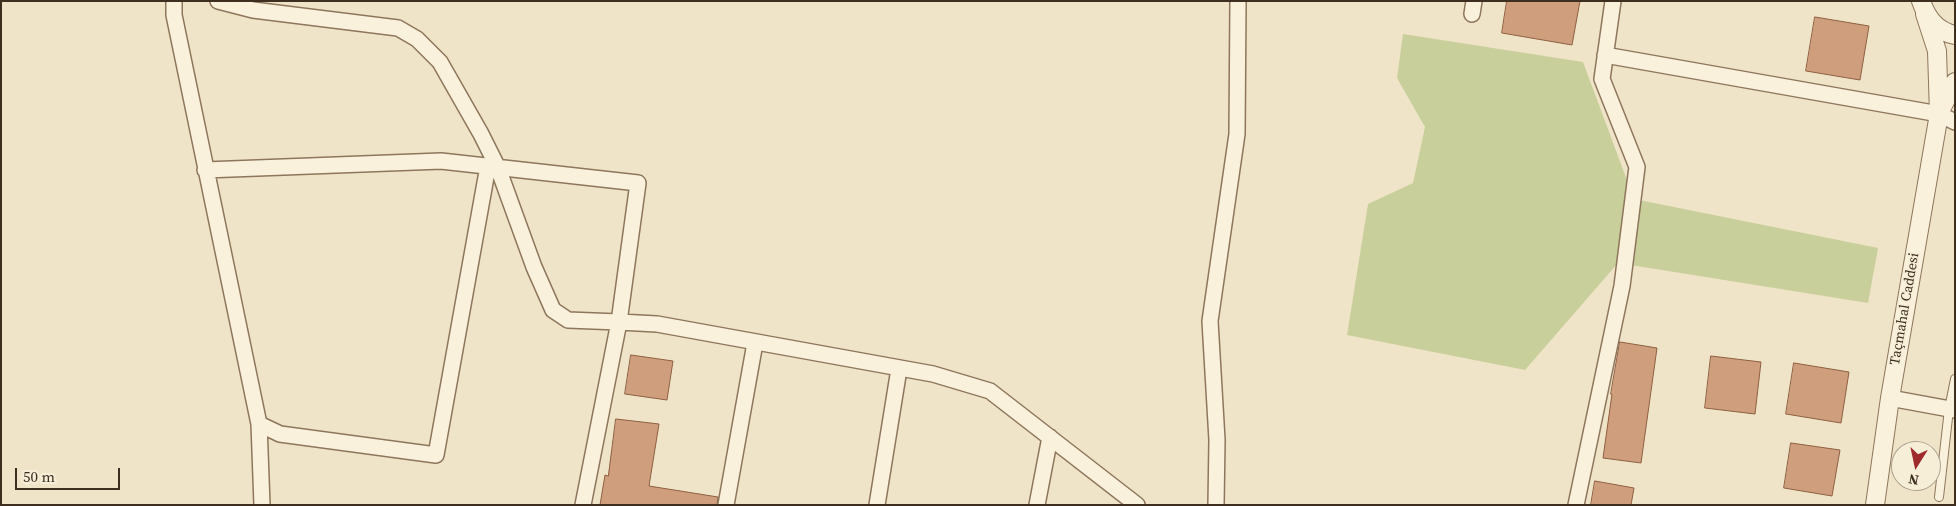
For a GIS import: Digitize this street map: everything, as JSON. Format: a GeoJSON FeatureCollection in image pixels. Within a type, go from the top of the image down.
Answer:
{"type":"FeatureCollection","features":[{"type":"Feature","properties":{"kind":"street"},"geometry":{"type":"LineString","coordinates":[[174,1],[174,15],[205,170],[259,424],[262,505]]}},
{"type":"Feature","properties":{"kind":"street"},"geometry":{"type":"LineString","coordinates":[[218,1],[253,10],[398,28],[417,40],[440,62],[481,134],[552,310],[568,320],[657,324],[933,374],[990,391],[1137,505]]}},
{"type":"Feature","properties":{"kind":"street"},"geometry":{"type":"LineString","coordinates":[[1216,505],[1217,440],[1210,321],[1237,134],[1238,1]]}},
{"type":"Feature","properties":{"kind":"street"},"geometry":{"type":"LineString","coordinates":[[1576,505],[1622,286],[1637,167],[1602,79],[1613,1]]}},
{"type":"Feature","properties":{"kind":"street"},"geometry":{"type":"LineString","coordinates":[[1923,8],[1935,26],[1948,34],[1955,35]]}},
{"type":"Feature","properties":{"kind":"street","name":"Taçmahal Caddesi"},"geometry":{"type":"LineString","coordinates":[[1874,505],[1938,114],[1937,51],[1923,8]]}},
{"type":"Feature","properties":{"kind":"street"},"geometry":{"type":"LineString","coordinates":[[1605,55],[1938,114],[1955,122]]}},
{"type":"Feature","properties":{"kind":"street","name":"Taçmahal Caddesi"},"geometry":{"type":"LineString","coordinates":[[1938,114],[1955,82]]}},
{"type":"Feature","properties":{"kind":"street"},"geometry":{"type":"LineString","coordinates":[[205,170],[441,161],[638,183],[619,322],[583,505]]}},
{"type":"Feature","properties":{"kind":"street"},"geometry":{"type":"LineString","coordinates":[[259,424],[280,434],[436,455],[493,167]]}},
{"type":"Feature","properties":{"kind":"street"},"geometry":{"type":"LineString","coordinates":[[726,505],[755,343]]}},
{"type":"Feature","properties":{"kind":"street"},"geometry":{"type":"LineString","coordinates":[[877,505],[899,368]]}},
{"type":"Feature","properties":{"kind":"street"},"geometry":{"type":"LineString","coordinates":[[1890,398],[1952,410]]}},
{"type":"Feature","properties":{"kind":"street"},"geometry":{"type":"LineString","coordinates":[[1037,505],[1050,437]]}},
{"type":"Feature","properties":{"kind":"lane"},"geometry":{"type":"LineString","coordinates":[[1939,497],[1955,379]]}},
{"type":"Feature","properties":{"kind":"green space"},"geometry":{"type":"Polygon","coordinates":[[[1403,34],[1583,62],[1634,199],[1878,248],[1868,303],[1618,263],[1525,370],[1347,335],[1368,204],[1413,183],[1425,127],[1397,78],[1403,34]]]}},
{"type":"Feature","properties":{"kind":"building"},"geometry":{"type":"Polygon","coordinates":[[[1507,1],[1580,1],[1572,45],[1502,33],[1507,1]]]}},
{"type":"Feature","properties":{"kind":"building"},"geometry":{"type":"Polygon","coordinates":[[[1815,17],[1869,26],[1860,80],[1806,71],[1815,17]]]}},
{"type":"Feature","properties":{"kind":"building"},"geometry":{"type":"Polygon","coordinates":[[[1620,342],[1657,348],[1641,463],[1603,458],[1620,342]]]}},
{"type":"Feature","properties":{"kind":"building"},"geometry":{"type":"Polygon","coordinates":[[[631,355],[673,361],[667,400],[625,394],[631,355]]]}},
{"type":"Feature","properties":{"kind":"building"},"geometry":{"type":"Polygon","coordinates":[[[1711,356],[1761,362],[1755,414],[1705,408],[1711,356]]]}},
{"type":"Feature","properties":{"kind":"building"},"geometry":{"type":"Polygon","coordinates":[[[1794,363],[1849,372],[1841,423],[1786,414],[1794,363]]]}},
{"type":"Feature","properties":{"kind":"building"},"geometry":{"type":"Polygon","coordinates":[[[616,419],[659,424],[649,486],[718,497],[717,505],[600,505],[605,475],[608,476],[616,419]]]}},
{"type":"Feature","properties":{"kind":"building"},"geometry":{"type":"Polygon","coordinates":[[[1791,443],[1840,450],[1832,496],[1784,488],[1791,443]]]}},
{"type":"Feature","properties":{"kind":"building"},"geometry":{"type":"Polygon","coordinates":[[[1595,481],[1634,488],[1631,505],[1591,505],[1595,481]]]}}]}
